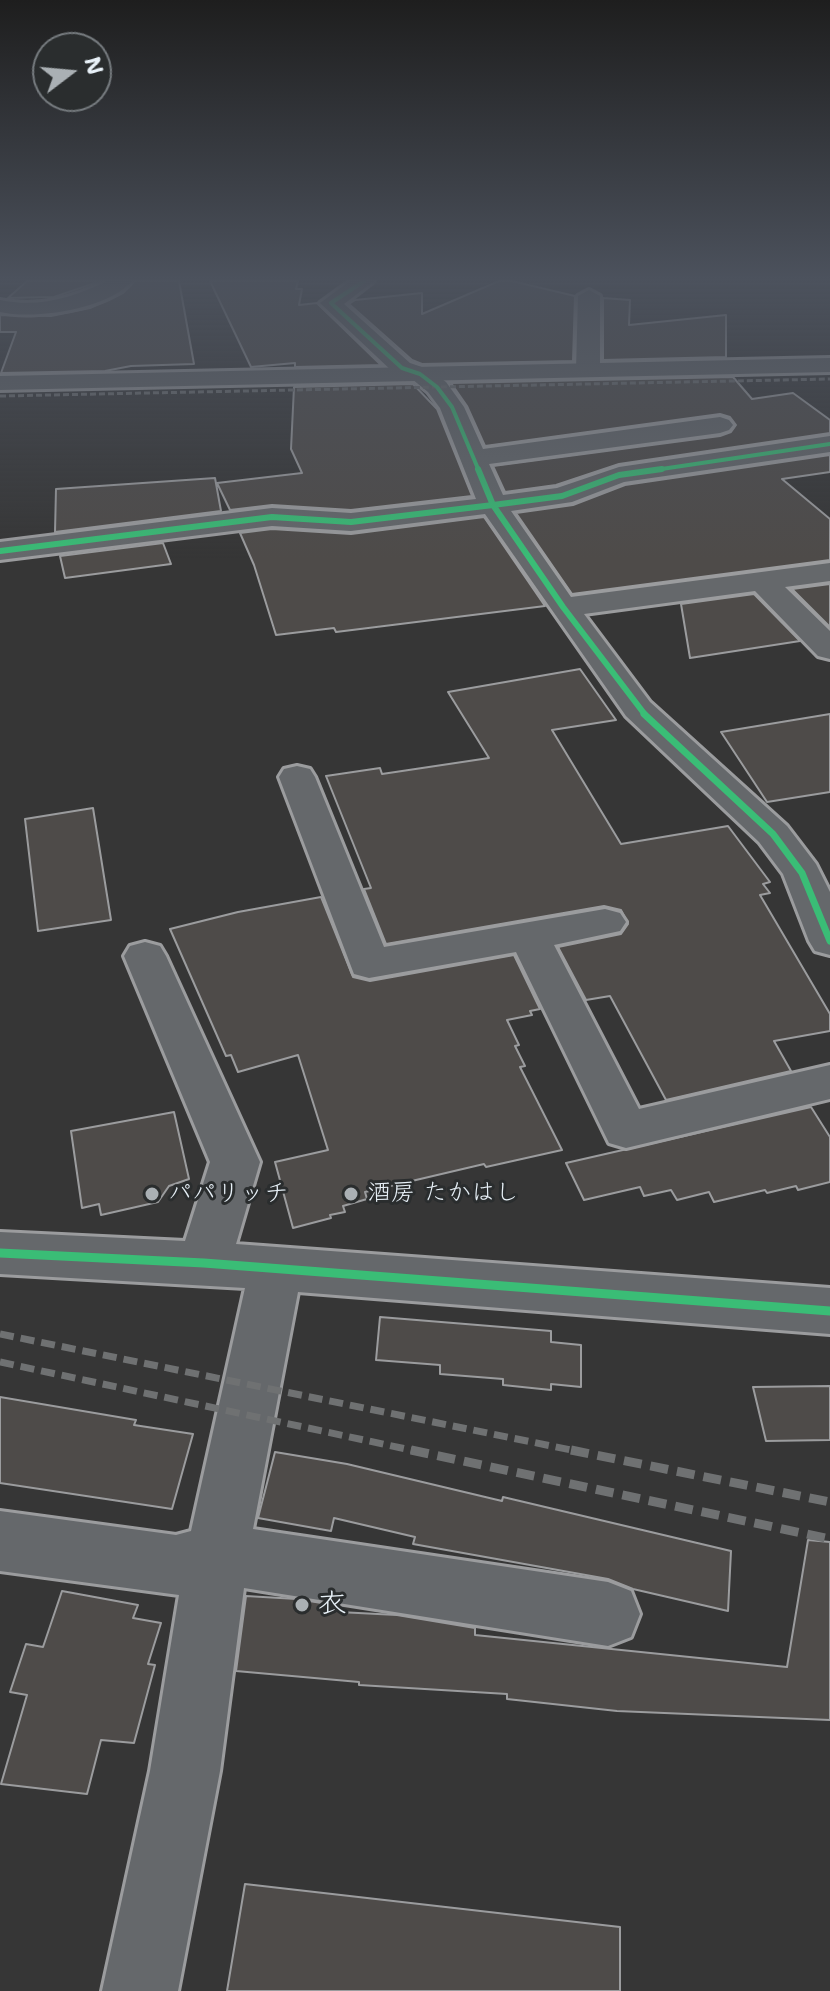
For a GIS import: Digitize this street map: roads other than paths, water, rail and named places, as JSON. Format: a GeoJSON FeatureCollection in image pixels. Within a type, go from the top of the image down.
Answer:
{"type":"FeatureCollection","features":[{"type":"Feature","properties":{"kind":"street"},"geometry":{"type":"LineString","coordinates":[[420,374],[433,383],[452,407],[493,505],[563,607],[638,709],[773,834],[802,873],[830,941]]}},
{"type":"Feature","properties":{"kind":"street"},"geometry":{"type":"LineString","coordinates":[[0,383],[424,374]]}},
{"type":"Feature","properties":{"kind":"street"},"geometry":{"type":"LineString","coordinates":[[473,458],[720,425]]}},
{"type":"Feature","properties":{"kind":"street"},"geometry":{"type":"LineString","coordinates":[[0,551],[272,517],[351,522],[493,505],[562,496],[619,475],[830,444]]}},
{"type":"Feature","properties":{"kind":"street"},"geometry":{"type":"LineString","coordinates":[[563,607],[830,572]]}},
{"type":"Feature","properties":{"kind":"street"},"geometry":{"type":"LineString","coordinates":[[762,581],[830,649]]}},
{"type":"Feature","properties":{"kind":"street"},"geometry":{"type":"LineString","coordinates":[[297,777],[369,964],[605,922]]}},
{"type":"Feature","properties":{"kind":"street"},"geometry":{"type":"LineString","coordinates":[[529,936],[626,1130],[830,1082]]}},
{"type":"Feature","properties":{"kind":"street"},"geometry":{"type":"LineString","coordinates":[[145,956],[235,1162],[204,1263]]}},
{"type":"Feature","properties":{"kind":"street"},"geometry":{"type":"LineString","coordinates":[[0,1253],[204,1263],[830,1311]]}},
{"type":"Feature","properties":{"kind":"street"},"geometry":{"type":"LineString","coordinates":[[140,1991],[185,1771],[217,1554],[276,1269]]}},
{"type":"Feature","properties":{"kind":"street"},"geometry":{"type":"LineString","coordinates":[[0,1541],[176,1565],[217,1554],[608,1614]]}},
{"type":"Feature","properties":{"kind":"railway"},"geometry":{"type":"LineString","coordinates":[[0,396],[830,379]]}},
{"type":"Feature","properties":{"kind":"railway"},"geometry":{"type":"LineString","coordinates":[[0,1334],[581,1452]]}},
{"type":"Feature","properties":{"kind":"railway"},"geometry":{"type":"LineString","coordinates":[[0,1362],[420,1452]]}},
{"type":"Feature","properties":{"kind":"railway"},"geometry":{"type":"LineString","coordinates":[[411,1450],[830,1539]]}},
{"type":"Feature","properties":{"kind":"railway"},"geometry":{"type":"LineString","coordinates":[[571,1450],[830,1502]]}},
{"type":"Feature","properties":{"kind":"place","name":"パパリッチ"},"geometry":{"type":"Point","coordinates":[152,1194]}},
{"type":"Feature","properties":{"kind":"place","name":"酒房 たかはし"},"geometry":{"type":"Point","coordinates":[351,1194]}},
{"type":"Feature","properties":{"kind":"place","name":"衣"},"geometry":{"type":"Point","coordinates":[302,1605]}}]}
